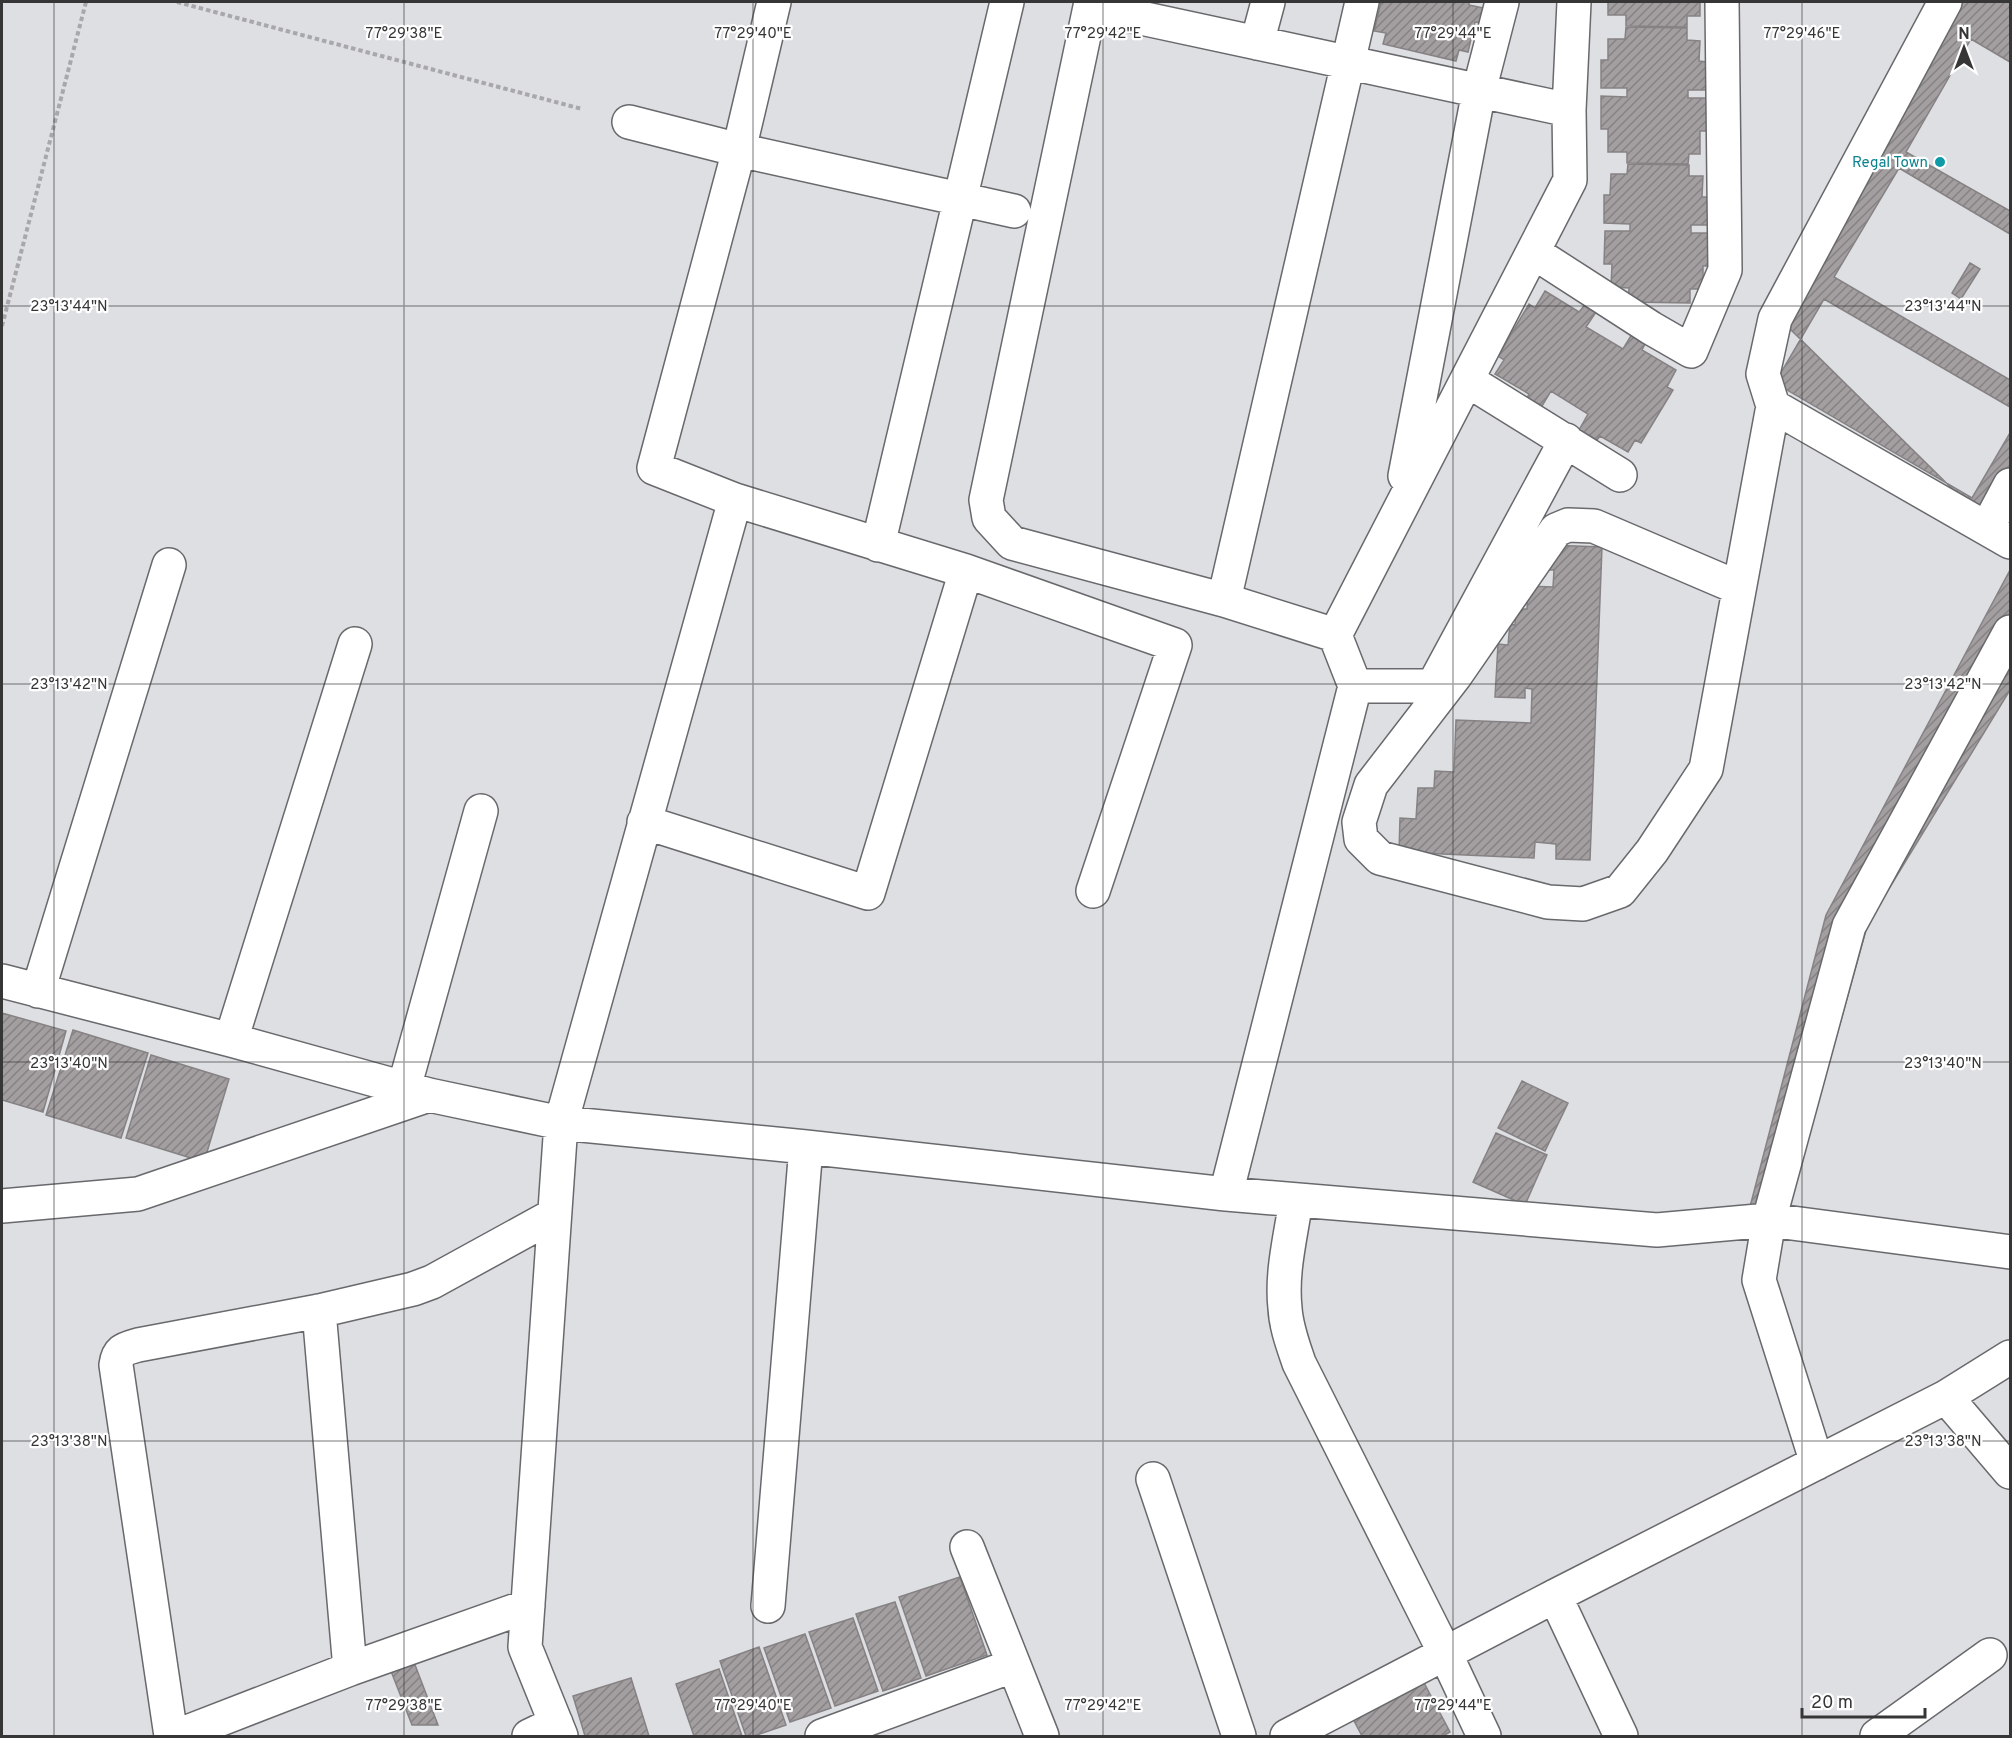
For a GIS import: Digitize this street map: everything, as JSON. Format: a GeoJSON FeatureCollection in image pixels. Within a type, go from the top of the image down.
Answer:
{"type":"FeatureCollection","features":[{"type":"Feature","properties":{"kind":"street"},"geometry":{"type":"LineString","coordinates":[[774,2],[739,150],[654,468],[735,500],[966,571],[1175,645],[1093,891]]}},
{"type":"Feature","properties":{"kind":"street"},"geometry":{"type":"LineString","coordinates":[[878,545],[1007,2]]}},
{"type":"Feature","properties":{"kind":"street"},"geometry":{"type":"LineString","coordinates":[[1257,44],[1268,2]]}},
{"type":"Feature","properties":{"kind":"street"},"geometry":{"type":"LineString","coordinates":[[1224,600],[1362,2]]}},
{"type":"Feature","properties":{"kind":"street"},"geometry":{"type":"LineString","coordinates":[[1398,512],[1479,91],[1502,2]]}},
{"type":"Feature","properties":{"kind":"street"},"geometry":{"type":"LineString","coordinates":[[1226,1194],[1355,686],[1335,634],[1570,180],[1569,110],[1574,2]]}},
{"type":"Feature","properties":{"kind":"street"},"geometry":{"type":"LineString","coordinates":[[1533,252],[1691,351],[1725,270],[1722,2]]}},
{"type":"Feature","properties":{"kind":"street"},"geometry":{"type":"LineString","coordinates":[[1739,588],[1594,526],[1568,525],[1556,530],[1455,676],[1371,785],[1359,822],[1361,839],[1380,858],[1548,902],[1583,903],[1620,891],[1652,851],[1706,769],[1773,406],[1763,374],[1775,319],[1945,2]]}},
{"type":"Feature","properties":{"kind":"street"},"geometry":{"type":"LineString","coordinates":[[1335,634],[1224,600],[1012,543],[988,518],[986,500],[1091,4],[1257,44],[1569,110]]}},
{"type":"Feature","properties":{"kind":"street"},"geometry":{"type":"LineString","coordinates":[[628,122],[739,150],[1014,211]]}},
{"type":"Feature","properties":{"kind":"street"},"geometry":{"type":"LineString","coordinates":[[1467,380],[1620,474]]}},
{"type":"Feature","properties":{"kind":"street"},"geometry":{"type":"LineString","coordinates":[[1773,406],[1999,535],[2010,485]]}},
{"type":"Feature","properties":{"kind":"street"},"geometry":{"type":"LineString","coordinates":[[1355,686],[1433,686],[1566,440]]}},
{"type":"Feature","properties":{"kind":"street"},"geometry":{"type":"LineString","coordinates":[[548,1732],[525,1647],[561,1124],[735,500]]}},
{"type":"Feature","properties":{"kind":"street"},"geometry":{"type":"LineString","coordinates":[[38,991],[169,565]]}},
{"type":"Feature","properties":{"kind":"street"},"geometry":{"type":"LineString","coordinates":[[644,822],[868,893],[966,571]]}},
{"type":"Feature","properties":{"kind":"street"},"geometry":{"type":"LineString","coordinates":[[1817,1463],[1760,1280],[1769,1220],[1849,926],[2010,632]]}},
{"type":"Feature","properties":{"kind":"street"},"geometry":{"type":"LineString","coordinates":[[231,1040],[355,644]]}},
{"type":"Feature","properties":{"kind":"street"},"geometry":{"type":"LineString","coordinates":[[417,1091],[481,811]]}},
{"type":"Feature","properties":{"kind":"street"},"geometry":{"type":"LineString","coordinates":[[2,981],[417,1091],[561,1124],[806,1147],[1226,1194],[1657,1230],[1769,1220],[2010,1252]]}},
{"type":"Feature","properties":{"kind":"street"},"geometry":{"type":"LineString","coordinates":[[2,1206],[138,1194],[417,1091]]}},
{"type":"Feature","properties":{"kind":"street"},"geometry":{"type":"LineString","coordinates":[[768,1606],[806,1147]]}},
{"type":"Feature","properties":{"kind":"street"},"geometry":{"type":"LineString","coordinates":[[1296,1200],[1286,1269],[1284,1307],[1289,1333],[1299,1362],[1445,1653],[1484,1737]]}},
{"type":"Feature","properties":{"kind":"street"},"geometry":{"type":"LineString","coordinates":[[171,1737],[116,1365],[117,1356],[124,1349],[319,1311],[413,1289],[432,1282],[554,1215]]}},
{"type":"Feature","properties":{"kind":"street"},"geometry":{"type":"LineString","coordinates":[[319,1311],[350,1669]]}},
{"type":"Feature","properties":{"kind":"street"},"geometry":{"type":"LineString","coordinates":[[1287,1737],[1555,1596],[1946,1396],[2010,1357]]}},
{"type":"Feature","properties":{"kind":"street"},"geometry":{"type":"LineString","coordinates":[[1946,1396],[2010,1472]]}},
{"type":"Feature","properties":{"kind":"street"},"geometry":{"type":"LineString","coordinates":[[1153,1479],[1239,1737]]}},
{"type":"Feature","properties":{"kind":"street"},"geometry":{"type":"LineString","coordinates":[[967,1547],[1012,1666],[1042,1737]]}},
{"type":"Feature","properties":{"kind":"street"},"geometry":{"type":"LineString","coordinates":[[1555,1596],[1621,1737]]}},
{"type":"Feature","properties":{"kind":"street"},"geometry":{"type":"LineString","coordinates":[[177,1737],[350,1669],[528,1606]]}},
{"type":"Feature","properties":{"kind":"street"},"geometry":{"type":"LineString","coordinates":[[1877,1737],[1990,1655]]}},
{"type":"Feature","properties":{"kind":"street"},"geometry":{"type":"LineString","coordinates":[[822,1737],[1012,1666]]}},
{"type":"Feature","properties":{"kind":"path"},"geometry":{"type":"LineString","coordinates":[[2,326],[86,2]]}},
{"type":"Feature","properties":{"kind":"path"},"geometry":{"type":"LineString","coordinates":[[177,2],[582,110]]}},
{"type":"Feature","properties":{"kind":"building"},"geometry":{"type":"Polygon","coordinates":[[[1381,2],[1469,2],[1469,5],[1493,10],[1489,24],[1475,22],[1468,52],[1459,50],[1456,61],[1383,44],[1386,33],[1374,31],[1381,2]]]}},
{"type":"Feature","properties":{"kind":"building"},"geometry":{"type":"Polygon","coordinates":[[[1608,2],[1700,2],[1700,16],[1687,16],[1687,27],[1626,26],[1626,15],[1608,15],[1608,2]]]}},
{"type":"Feature","properties":{"kind":"building","name":"Regal Town"},"geometry":{"type":"Polygon","coordinates":[[[1956,2],[2010,2],[2010,540],[1989,525],[1784,323],[1956,2]]]}},
{"type":"Feature","properties":{"kind":"building"},"geometry":{"type":"Polygon","coordinates":[[[1626,27],[1687,28],[1687,40],[1700,41],[1699,61],[1707,62],[1707,90],[1688,90],[1688,98],[1707,98],[1707,131],[1700,131],[1700,154],[1689,154],[1688,164],[1627,163],[1627,152],[1608,152],[1608,129],[1601,129],[1601,96],[1627,97],[1627,88],[1601,88],[1601,60],[1608,60],[1608,39],[1625,39],[1626,27]]]}},
{"type":"Feature","properties":{"kind":"building"},"geometry":{"type":"Polygon","coordinates":[[[1971,39],[2010,62],[2010,211],[1906,152],[1971,39]]]}},
{"type":"Feature","properties":{"kind":"building"},"geometry":{"type":"Polygon","coordinates":[[[1628,164],[1689,165],[1689,176],[1703,176],[1702,197],[1710,197],[1710,225],[1691,225],[1691,233],[1710,233],[1709,266],[1703,266],[1703,289],[1690,289],[1690,303],[1628,302],[1629,288],[1611,287],[1612,264],[1604,264],[1605,231],[1630,231],[1630,224],[1604,223],[1604,195],[1610,195],[1611,174],[1627,174],[1628,164]]]}},
{"type":"Feature","properties":{"kind":"building"},"geometry":{"type":"Polygon","coordinates":[[[1899,168],[2010,234],[2010,380],[1834,277],[1899,168]],[[1970,263],[1952,293],[1961,299],[1980,269],[1970,263]]]}},
{"type":"Feature","properties":{"kind":"building"},"geometry":{"type":"Polygon","coordinates":[[[1545,291],[1579,312],[1584,306],[1596,312],[1586,327],[1623,349],[1632,334],[1646,342],[1642,350],[1676,370],[1667,387],[1673,390],[1641,443],[1635,440],[1628,452],[1600,436],[1597,440],[1579,430],[1588,414],[1551,391],[1542,406],[1527,398],[1529,394],[1495,374],[1504,360],[1498,356],[1529,304],[1535,308],[1545,291]]]}},
{"type":"Feature","properties":{"kind":"building"},"geometry":{"type":"Polygon","coordinates":[[[1824,299],[2010,407],[2010,433],[1972,498],[1775,383],[1824,299]]]}},
{"type":"Feature","properties":{"kind":"building"},"geometry":{"type":"Polygon","coordinates":[[[1549,545],[1602,547],[1590,860],[1556,859],[1556,844],[1535,842],[1534,858],[1399,852],[1400,818],[1416,819],[1418,788],[1434,788],[1435,771],[1454,772],[1456,720],[1531,723],[1532,689],[1525,688],[1525,698],[1495,697],[1498,644],[1508,645],[1510,624],[1515,625],[1516,609],[1527,609],[1528,586],[1553,587],[1554,570],[1548,570],[1549,545]]]}},
{"type":"Feature","properties":{"kind":"building"},"geometry":{"type":"Polygon","coordinates":[[[2010,570],[2010,690],[1868,923],[1790,1203],[1746,1222],[1826,915],[2010,570]]]}},
{"type":"Feature","properties":{"kind":"building"},"geometry":{"type":"Polygon","coordinates":[[[2,1013],[66,1031],[43,1112],[2,1100],[2,1013]]]}},
{"type":"Feature","properties":{"kind":"building"},"geometry":{"type":"Polygon","coordinates":[[[73,1030],[148,1053],[121,1138],[46,1115],[73,1030]]]}},
{"type":"Feature","properties":{"kind":"building"},"geometry":{"type":"Polygon","coordinates":[[[151,1055],[229,1079],[204,1162],[126,1138],[151,1055]]]}},
{"type":"Feature","properties":{"kind":"building"},"geometry":{"type":"Polygon","coordinates":[[[1522,1081],[1568,1103],[1545,1151],[1498,1128],[1522,1081]]]}},
{"type":"Feature","properties":{"kind":"building"},"geometry":{"type":"Polygon","coordinates":[[[1496,1133],[1547,1155],[1525,1205],[1473,1182],[1496,1133]]]}},
{"type":"Feature","properties":{"kind":"building"},"geometry":{"type":"Polygon","coordinates":[[[960,1577],[987,1655],[926,1676],[899,1597],[960,1577]]]}},
{"type":"Feature","properties":{"kind":"building"},"geometry":{"type":"Polygon","coordinates":[[[895,1602],[921,1678],[883,1691],[856,1614],[895,1602]]]}},
{"type":"Feature","properties":{"kind":"building"},"geometry":{"type":"Polygon","coordinates":[[[853,1618],[878,1691],[835,1706],[809,1632],[853,1618]]]}},
{"type":"Feature","properties":{"kind":"building"},"geometry":{"type":"Polygon","coordinates":[[[805,1634],[831,1708],[790,1722],[764,1648],[805,1634]]]}},
{"type":"Feature","properties":{"kind":"building"},"geometry":{"type":"Polygon","coordinates":[[[759,1647],[786,1725],[754,1736],[746,1736],[720,1661],[759,1647]]]}},
{"type":"Feature","properties":{"kind":"building"},"geometry":{"type":"Polygon","coordinates":[[[412,1657],[438,1725],[412,1725],[389,1666],[412,1657]]]}},
{"type":"Feature","properties":{"kind":"building"},"geometry":{"type":"Polygon","coordinates":[[[719,1669],[742,1736],[694,1736],[676,1684],[719,1669]]]}},
{"type":"Feature","properties":{"kind":"building"},"geometry":{"type":"Polygon","coordinates":[[[631,1678],[649,1736],[585,1736],[573,1696],[631,1678]]]}},
{"type":"Feature","properties":{"kind":"building"},"geometry":{"type":"Polygon","coordinates":[[[1422,1679],[1450,1732],[1443,1736],[1362,1736],[1352,1717],[1422,1679]]]}},
{"type":"Feature","properties":{"kind":"place","name":"Regal Town"},"geometry":{"type":"Point","coordinates":[1940,162]}}]}
